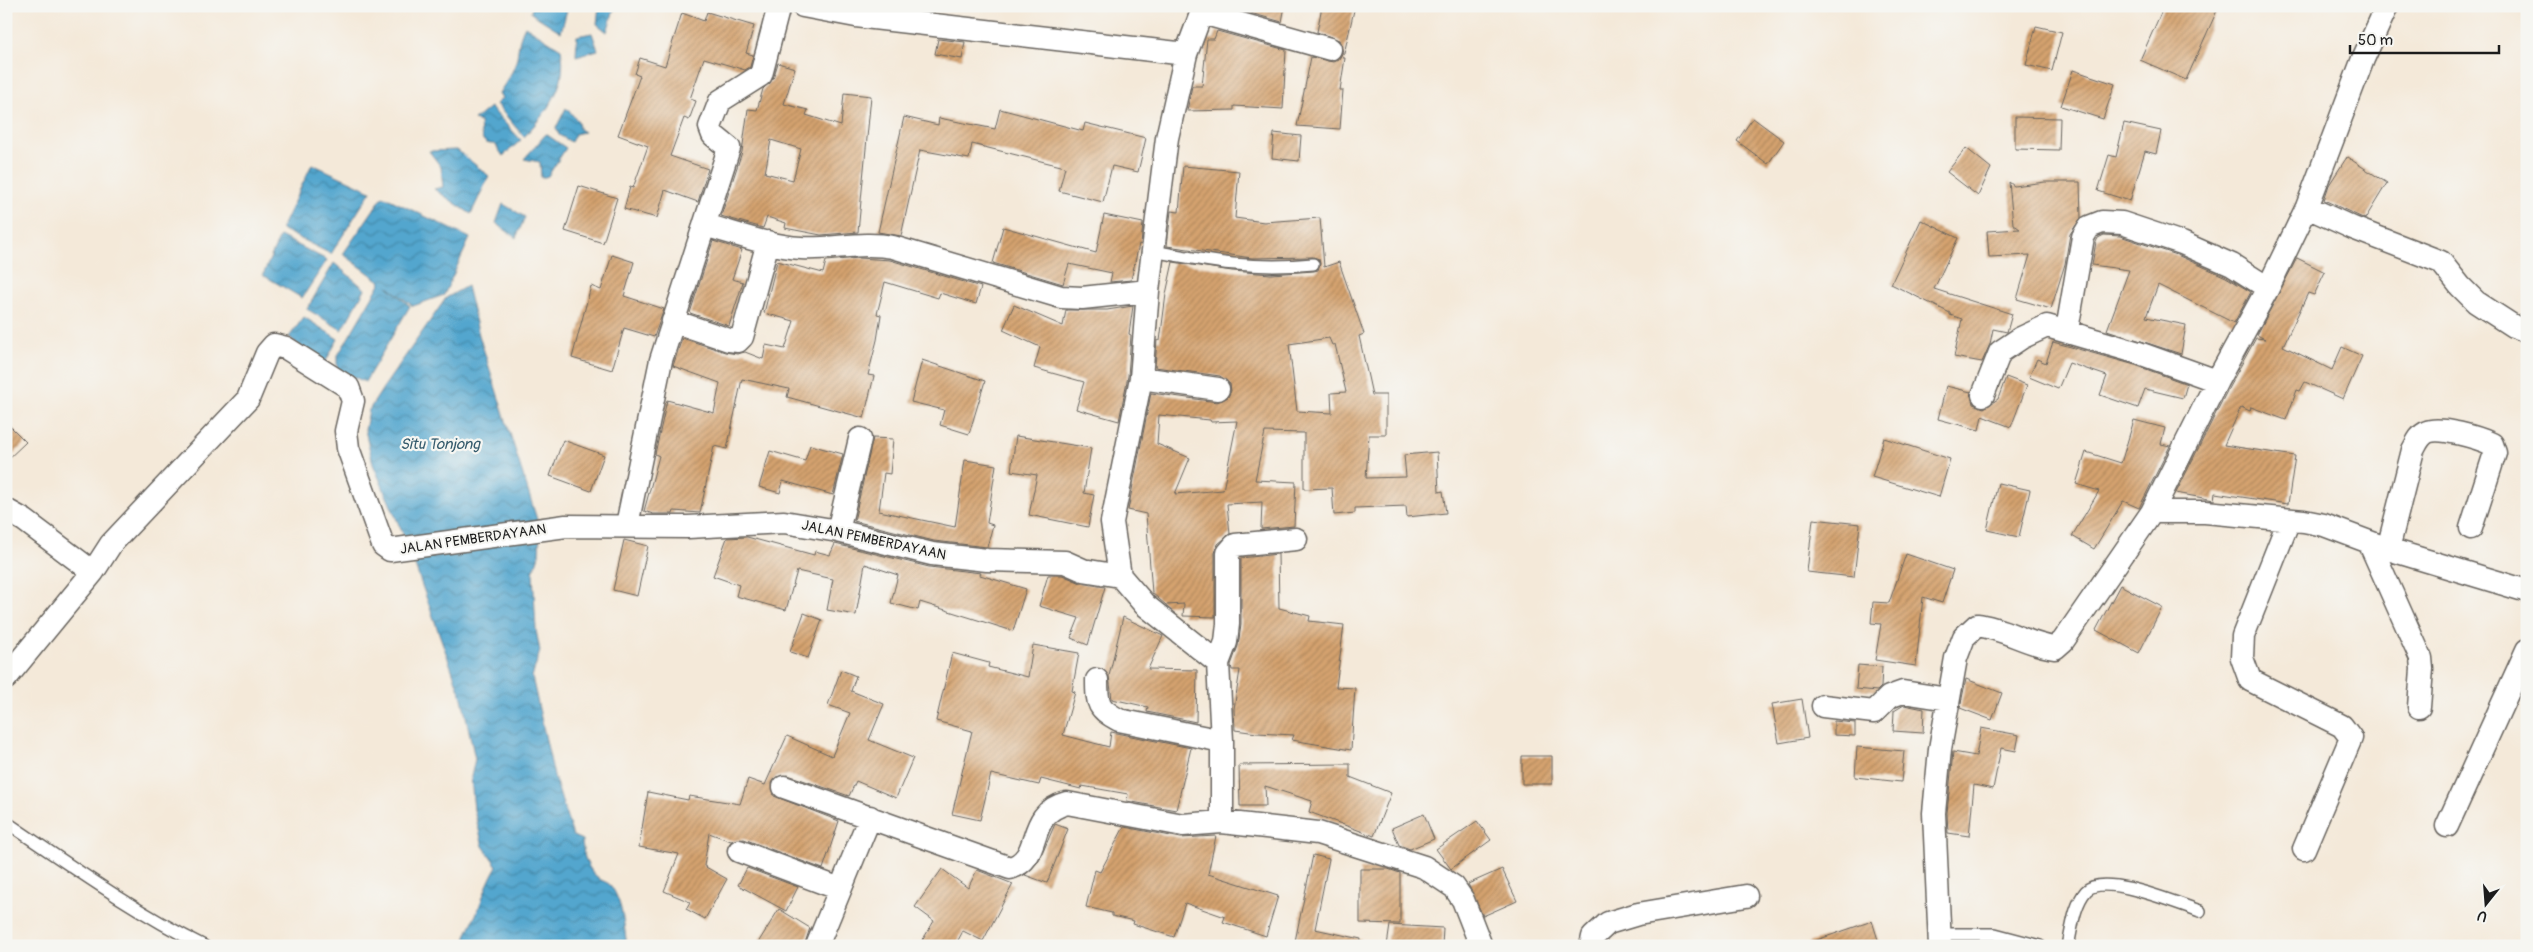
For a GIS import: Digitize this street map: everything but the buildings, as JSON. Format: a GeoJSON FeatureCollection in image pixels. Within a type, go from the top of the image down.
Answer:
{"type":"FeatureCollection","features":[{"type":"Feature","properties":{"kind":"street"},"geometry":{"type":"LineString","coordinates":[[627,525],[653,397],[673,321],[729,148],[713,135],[710,127],[716,105],[724,97],[761,75],[779,6]]}},
{"type":"Feature","properties":{"kind":"street"},"geometry":{"type":"LineString","coordinates":[[803,6],[856,16],[1186,54]]}},
{"type":"Feature","properties":{"kind":"street"},"geometry":{"type":"LineString","coordinates":[[1939,940],[1934,813],[1940,748],[1948,699],[1956,658],[1964,637],[1977,625],[1993,627],[2043,647],[2055,648],[2063,641],[2152,512],[2217,381],[2268,288],[2307,207],[2363,59],[2387,6]]}},
{"type":"Feature","properties":{"kind":"street"},"geometry":{"type":"LineString","coordinates":[[1218,662],[1145,605],[1120,576],[1112,522],[1141,378],[1148,291],[1167,138],[1186,54],[1203,10],[1330,49]]}},
{"type":"Feature","properties":{"kind":"street"},"geometry":{"type":"LineString","coordinates":[[2307,207],[2353,228],[2441,262],[2460,286],[2476,302],[2513,326],[2527,331]]}},
{"type":"Feature","properties":{"kind":"street"},"geometry":{"type":"LineString","coordinates":[[2067,330],[2083,237],[2089,227],[2102,222],[2122,223],[2182,243],[2232,265],[2268,288]]}},
{"type":"Feature","properties":{"kind":"street"},"geometry":{"type":"LineString","coordinates":[[704,224],[768,242],[802,248],[880,244],[1061,297],[1082,298],[1148,291]]}},
{"type":"Feature","properties":{"kind":"street"},"geometry":{"type":"LineString","coordinates":[[673,321],[729,340],[738,341],[742,337],[768,242]]}},
{"type":"Feature","properties":{"kind":"street"},"geometry":{"type":"LineString","coordinates":[[1982,395],[2000,352],[2047,326],[2067,330],[2217,381]]}},
{"type":"Feature","properties":{"kind":"street","name":"JALAN PEMBERDAYAAN"},"geometry":{"type":"LineString","coordinates":[[6,678],[93,572],[111,544],[248,399],[267,353],[274,345],[286,348],[348,387],[353,401],[346,431],[348,448],[379,536],[383,545],[390,550],[544,528],[627,525],[688,527],[784,522],[838,531],[932,554],[987,560],[1065,562],[1083,570],[1120,576]]}},
{"type":"Feature","properties":{"kind":"street"},"geometry":{"type":"LineString","coordinates":[[1141,378],[1218,389]]}},
{"type":"Feature","properties":{"kind":"street"},"geometry":{"type":"LineString","coordinates":[[2419,707],[2421,658],[2378,545],[2413,450],[2419,438],[2428,431],[2441,430],[2492,444],[2495,452],[2471,528]]}},
{"type":"Feature","properties":{"kind":"street"},"geometry":{"type":"LineString","coordinates":[[838,531],[860,439]]}},
{"type":"Feature","properties":{"kind":"street"},"geometry":{"type":"LineString","coordinates":[[6,510],[24,520],[93,572]]}},
{"type":"Feature","properties":{"kind":"street"},"geometry":{"type":"LineString","coordinates":[[2152,512],[2205,512],[2324,525],[2378,545],[2527,591]]}},
{"type":"Feature","properties":{"kind":"street"},"geometry":{"type":"LineString","coordinates":[[2289,520],[2244,636],[2242,658],[2250,680],[2342,726],[2351,738],[2304,849]]}},
{"type":"Feature","properties":{"kind":"street"},"geometry":{"type":"LineString","coordinates":[[1222,822],[1222,741],[1218,662],[1226,642],[1228,624],[1228,553],[1235,545],[1296,538]]}},
{"type":"Feature","properties":{"kind":"street"},"geometry":{"type":"LineString","coordinates":[[2447,826],[2527,650]]}},
{"type":"Feature","properties":{"kind":"street"},"geometry":{"type":"LineString","coordinates":[[1097,680],[1098,704],[1105,713],[1119,720],[1222,741]]}},
{"type":"Feature","properties":{"kind":"street"},"geometry":{"type":"LineString","coordinates":[[1823,706],[1874,712],[1889,697],[1903,692],[1948,699]]}},
{"type":"Feature","properties":{"kind":"street"},"geometry":{"type":"LineString","coordinates":[[784,787],[870,816],[1010,868],[1021,865],[1027,858],[1040,822],[1047,812],[1056,806],[1067,803],[1183,825],[1222,822],[1318,833],[1424,867],[1454,887],[1463,900],[1481,946]]}},
{"type":"Feature","properties":{"kind":"street"},"geometry":{"type":"LineString","coordinates":[[817,946],[870,816]]}},
{"type":"Feature","properties":{"kind":"street"},"geometry":{"type":"LineString","coordinates":[[739,851],[840,889]]}},
{"type":"Feature","properties":{"kind":"street"},"geometry":{"type":"LineString","coordinates":[[1591,946],[1593,937],[1608,923],[1638,914],[1746,896]]}},
{"type":"Feature","properties":{"kind":"lane"},"geometry":{"type":"LineString","coordinates":[[1153,252],[1253,267],[1276,268],[1313,264]]}},
{"type":"Feature","properties":{"kind":"lane"},"geometry":{"type":"LineString","coordinates":[[6,822],[101,887],[170,929],[204,946]]}},
{"type":"Feature","properties":{"kind":"lane"},"geometry":{"type":"LineString","coordinates":[[2068,946],[2078,903],[2087,890],[2102,884],[2121,886],[2200,911]]}},
{"type":"Feature","properties":{"kind":"lane"},"geometry":{"type":"LineString","coordinates":[[1939,940],[1995,934],[2040,946]]}},
{"type":"Feature","properties":{"kind":"water"},"geometry":{"type":"Polygon","coordinates":[[[532,6],[568,6],[561,32],[531,13],[532,6]]]}},
{"type":"Feature","properties":{"kind":"water"},"geometry":{"type":"Polygon","coordinates":[[[599,6],[615,6],[607,32],[597,24],[599,6]]]}},
{"type":"Feature","properties":{"kind":"water"},"geometry":{"type":"Polygon","coordinates":[[[525,26],[561,49],[563,62],[562,75],[554,97],[541,117],[524,137],[496,104],[502,98],[499,93],[514,67],[520,37],[525,26]]]}},
{"type":"Feature","properties":{"kind":"water"},"geometry":{"type":"Polygon","coordinates":[[[592,33],[598,50],[576,56],[577,36],[592,33]]]}},
{"type":"Feature","properties":{"kind":"water"},"geometry":{"type":"Polygon","coordinates":[[[490,107],[521,140],[503,156],[495,144],[484,141],[481,135],[480,122],[474,120],[490,107]]]}},
{"type":"Feature","properties":{"kind":"water"},"geometry":{"type":"Polygon","coordinates":[[[566,108],[578,121],[579,129],[584,132],[575,134],[571,142],[559,135],[556,128],[566,108]]]}},
{"type":"Feature","properties":{"kind":"water"},"geometry":{"type":"Polygon","coordinates":[[[546,134],[566,148],[548,176],[541,178],[540,162],[524,159],[546,134]]]}},
{"type":"Feature","properties":{"kind":"water"},"geometry":{"type":"Polygon","coordinates":[[[457,150],[489,176],[471,214],[434,189],[443,187],[441,167],[429,151],[457,150]]]}},
{"type":"Feature","properties":{"kind":"water"},"geometry":{"type":"Polygon","coordinates":[[[312,164],[371,191],[331,254],[281,229],[312,164]]]}},
{"type":"Feature","properties":{"kind":"water"},"geometry":{"type":"Polygon","coordinates":[[[383,196],[470,238],[444,295],[413,306],[387,286],[410,306],[365,382],[337,369],[337,357],[381,282],[343,254],[383,196]]]}},
{"type":"Feature","properties":{"kind":"water"},"geometry":{"type":"Polygon","coordinates":[[[503,204],[525,217],[516,238],[496,223],[503,204]]]}},
{"type":"Feature","properties":{"kind":"water"},"geometry":{"type":"Polygon","coordinates":[[[280,236],[327,260],[302,298],[263,275],[280,236]]]}},
{"type":"Feature","properties":{"kind":"water"},"geometry":{"type":"Polygon","coordinates":[[[334,263],[365,289],[342,330],[307,309],[334,263]]]}},
{"type":"Feature","properties":{"kind":"water","name":"Situ Tonjong"},"geometry":{"type":"Polygon","coordinates":[[[467,286],[479,335],[540,529],[539,555],[533,573],[536,630],[540,651],[532,677],[554,776],[573,836],[582,840],[583,852],[589,867],[596,876],[610,885],[615,893],[622,915],[627,946],[464,946],[468,932],[497,866],[483,846],[474,810],[471,777],[475,759],[462,698],[408,546],[373,464],[365,430],[369,410],[446,298],[467,286]]]}},
{"type":"Feature","properties":{"kind":"water"},"geometry":{"type":"Polygon","coordinates":[[[304,317],[338,339],[323,366],[289,337],[304,317]]]}}]}
